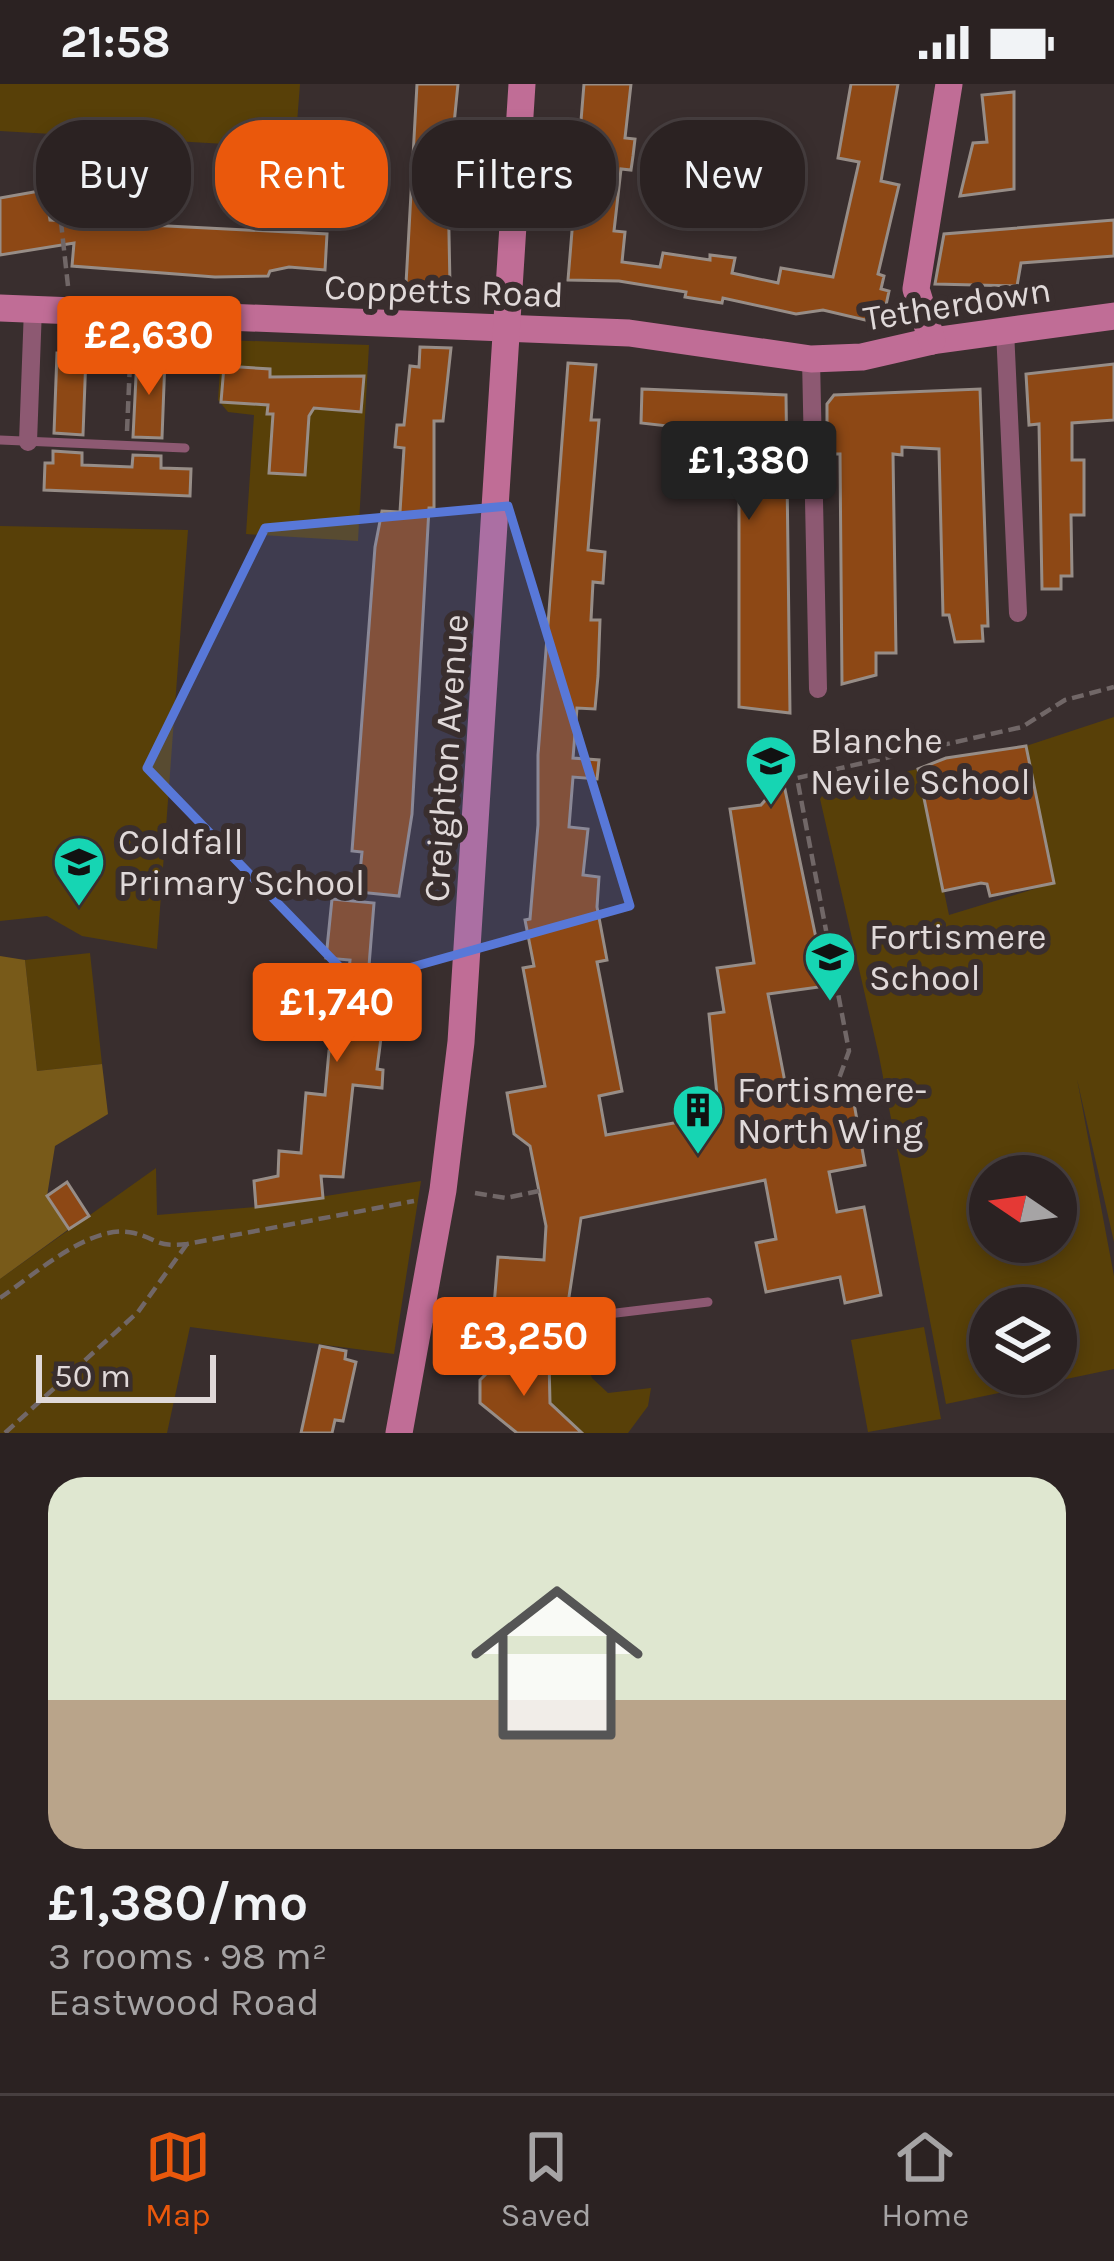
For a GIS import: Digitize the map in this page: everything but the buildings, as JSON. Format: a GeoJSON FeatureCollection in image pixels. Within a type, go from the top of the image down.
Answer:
{"type":"FeatureCollection","features":[{"type":"Feature","properties":{"kind":"street","name":"Creighton Avenue"},"geometry":{"type":"LineString","coordinates":[[400,1433],[423,1317],[461,1042],[522,84]]}},
{"type":"Feature","properties":{"kind":"street"},"geometry":{"type":"LineString","coordinates":[[932,341],[916,289],[949,84]]}},
{"type":"Feature","properties":{"kind":"street","name":"Coppetts Road"},"geometry":{"type":"LineString","coordinates":[[0,308],[628,333],[811,359]]}},
{"type":"Feature","properties":{"kind":"street"},"geometry":{"type":"LineString","coordinates":[[28,442],[33,308]]}},
{"type":"Feature","properties":{"kind":"street","name":"Tetherdown"},"geometry":{"type":"LineString","coordinates":[[811,359],[862,357],[932,341],[1114,316]]}},
{"type":"Feature","properties":{"kind":"street"},"geometry":{"type":"LineString","coordinates":[[1004,330],[1018,613]]}},
{"type":"Feature","properties":{"kind":"street"},"geometry":{"type":"LineString","coordinates":[[811,359],[818,689]]}},
{"type":"Feature","properties":{"kind":"lane"},"geometry":{"type":"LineString","coordinates":[[0,440],[185,448]]}},
{"type":"Feature","properties":{"kind":"lane"},"geometry":{"type":"LineString","coordinates":[[423,1317],[454,1322],[496,1316],[566,1319],[708,1302]]}},
{"type":"Feature","properties":{"kind":"path"},"geometry":{"type":"LineString","coordinates":[[61,228],[70,310]]}},
{"type":"Feature","properties":{"kind":"path"},"geometry":{"type":"LineString","coordinates":[[127,446],[133,310]]}},
{"type":"Feature","properties":{"kind":"path"},"geometry":{"type":"LineString","coordinates":[[761,1102],[837,1084],[849,1051],[796,778],[1022,728],[1065,700],[1114,686]]}},
{"type":"Feature","properties":{"kind":"path"},"geometry":{"type":"LineString","coordinates":[[476,1193],[506,1198],[539,1191]]}},
{"type":"Feature","properties":{"kind":"path"},"geometry":{"type":"LineString","coordinates":[[0,1298],[92,1238],[132,1232],[158,1246],[187,1244],[419,1201]]}},
{"type":"Feature","properties":{"kind":"path"},"geometry":{"type":"LineString","coordinates":[[5,1433],[137,1312],[187,1244]]}},
{"type":"Feature","properties":{"kind":"highlighted area"},"geometry":{"type":"Polygon","coordinates":[[[508,506],[630,906],[355,983],[147,768],[265,528],[508,506]]]}},
{"type":"Feature","properties":{"kind":"shaded area"},"geometry":{"type":"Polygon","coordinates":[[[0,84],[300,84],[297,120],[215,120],[215,143],[191,142],[191,120],[36,120],[36,133],[0,131],[0,84]]]}},
{"type":"Feature","properties":{"kind":"shaded area"},"geometry":{"type":"Polygon","coordinates":[[[222,340],[369,345],[358,541],[246,534],[254,415],[228,412],[218,400],[222,340]]]}},
{"type":"Feature","properties":{"kind":"shaded area","name":"Coldfall Primary School"},"geometry":{"type":"Polygon","coordinates":[[[0,526],[188,530],[157,949],[82,936],[47,916],[0,921],[0,526]]]}},
{"type":"Feature","properties":{"kind":"shaded area"},"geometry":{"type":"Polygon","coordinates":[[[1114,717],[1114,1242],[1077,1079],[1114,1276],[1114,1369],[1077,1377],[1077,1287],[969,1287],[969,1395],[989,1395],[946,1404],[879,1056],[818,790],[918,769],[949,915],[1054,883],[1026,746],[1114,717]]]}},
{"type":"Feature","properties":{"kind":"shaded area"},"geometry":{"type":"Polygon","coordinates":[[[90,953],[102,1064],[37,1071],[25,960],[90,953]]]}},
{"type":"Feature","properties":{"kind":"shaded area"},"geometry":{"type":"Polygon","coordinates":[[[0,956],[25,960],[37,1071],[102,1064],[108,1114],[55,1146],[47,1196],[69,1229],[0,1279],[0,956]]]}},
{"type":"Feature","properties":{"kind":"shaded area"},"geometry":{"type":"Polygon","coordinates":[[[156,1168],[157,1215],[256,1207],[421,1181],[394,1354],[190,1327],[167,1433],[0,1433],[0,1279],[156,1168]]]}},
{"type":"Feature","properties":{"kind":"shaded area"},"geometry":{"type":"Polygon","coordinates":[[[924,1327],[941,1419],[868,1432],[851,1340],[924,1327]]]}},
{"type":"Feature","properties":{"kind":"shaded area"},"geometry":{"type":"Polygon","coordinates":[[[582,1352],[592,1378],[608,1393],[651,1388],[648,1406],[628,1433],[573,1433],[572,1424],[546,1406],[550,1401],[549,1360],[582,1352]]]}},
{"type":"Feature","properties":{"kind":"place","name":"Blanche Nevile School"},"geometry":{"type":"Point","coordinates":[771,807]}},
{"type":"Feature","properties":{"kind":"place","name":"Coldfall Primary School"},"geometry":{"type":"Point","coordinates":[79,908]}},
{"type":"Feature","properties":{"kind":"place","name":"Fortismere School"},"geometry":{"type":"Point","coordinates":[830,1003]}},
{"type":"Feature","properties":{"kind":"place","name":"Fortismere- North Wing"},"geometry":{"type":"Point","coordinates":[698,1156]}}]}
